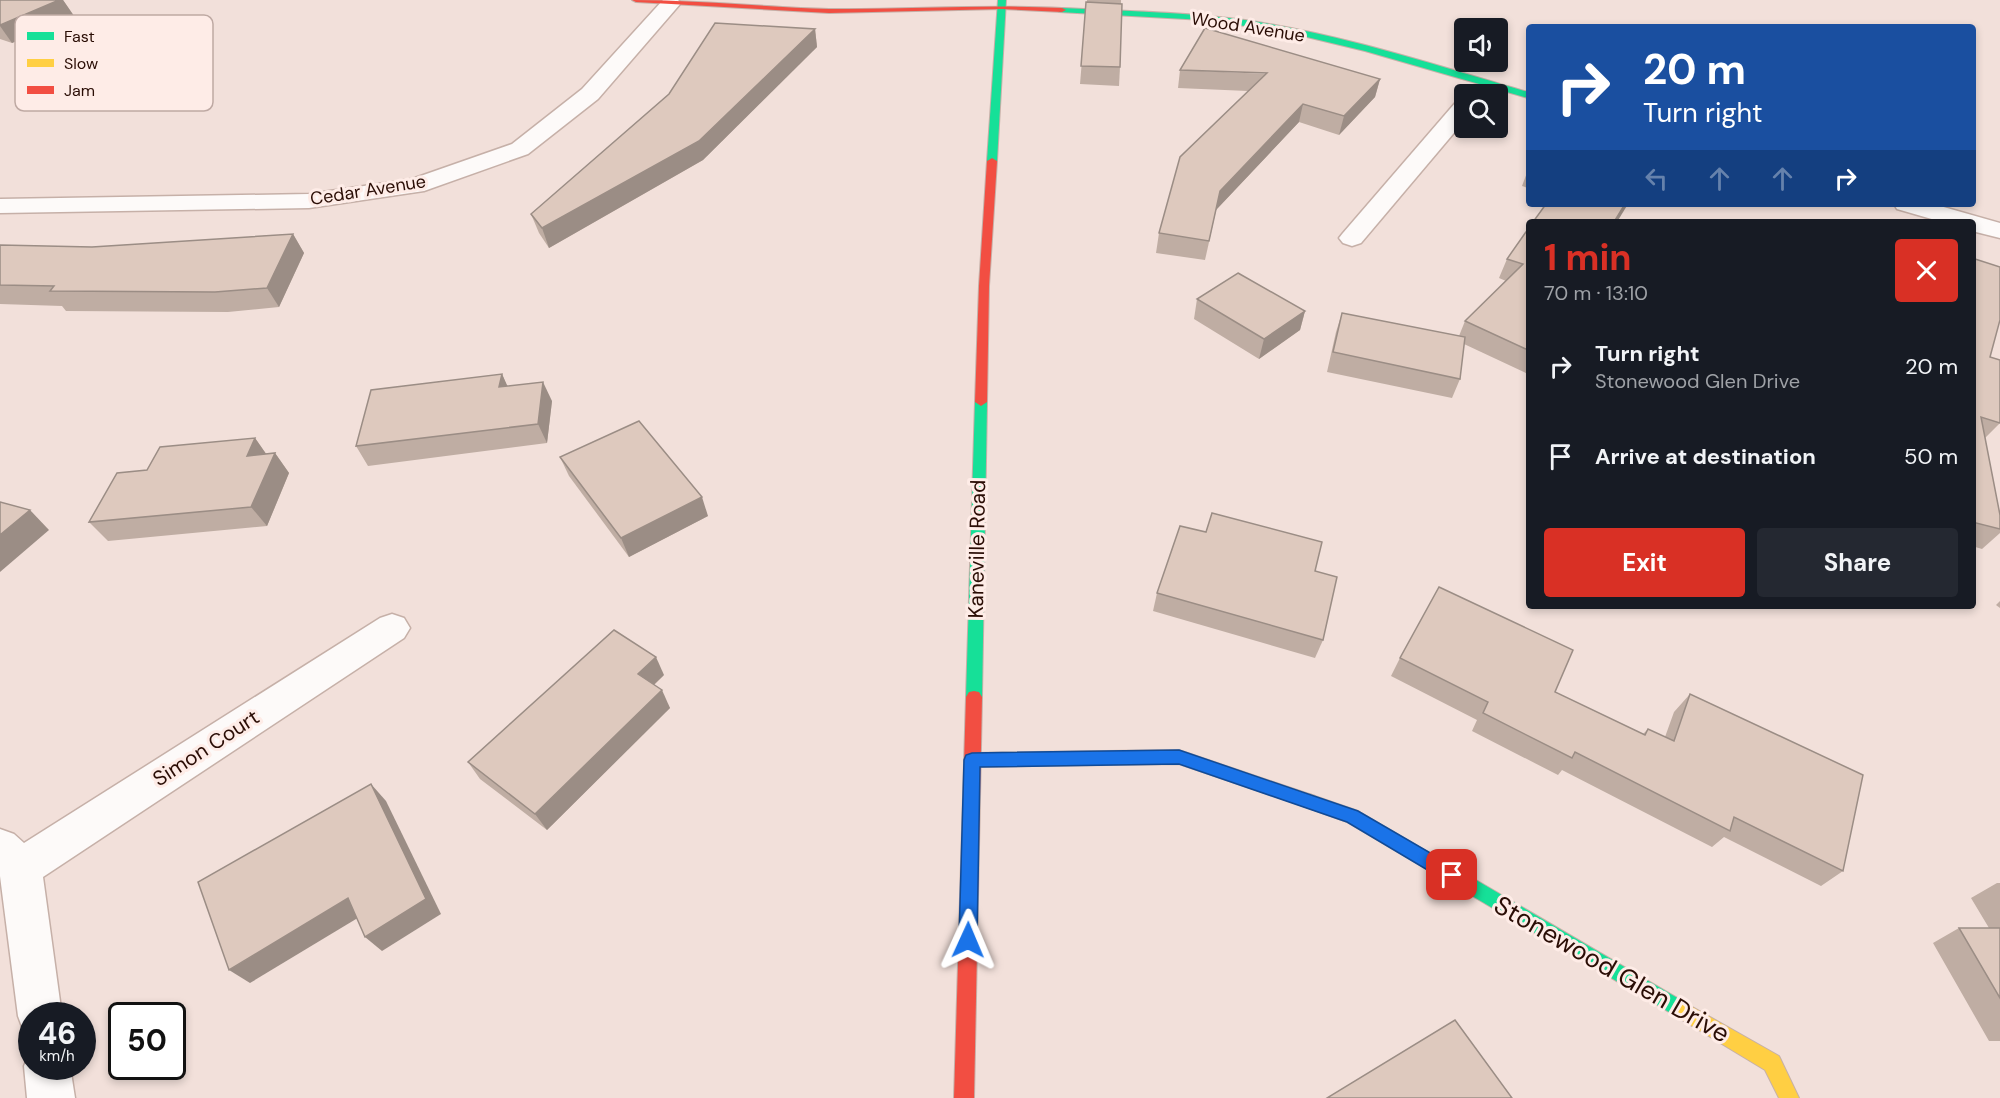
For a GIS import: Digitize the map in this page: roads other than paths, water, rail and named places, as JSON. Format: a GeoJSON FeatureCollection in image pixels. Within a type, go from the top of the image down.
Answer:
{"type":"FeatureCollection","features":[{"type":"Feature","properties":{"kind":"street","name":"Wood Avenue"},"geometry":{"type":"LineString","coordinates":[[636,0],[829,11],[1002,3],[1142,13],[1246,24],[1346,44],[1468,84]]}},
{"type":"Feature","properties":{"kind":"street","name":"Cedar Avenue"},"geometry":{"type":"LineString","coordinates":[[0,206],[309,201],[416,186],[520,149],[590,94],[672,1]]}},
{"type":"Feature","properties":{"kind":"street","name":"Kaneville Road"},"geometry":{"type":"LineString","coordinates":[[964,1098],[984,286],[1002,3]]}},
{"type":"Feature","properties":{"kind":"street","name":"Wood Avenue"},"geometry":{"type":"LineString","coordinates":[[1508,92],[1526,95]]}},
{"type":"Feature","properties":{"kind":"street"},"geometry":{"type":"LineString","coordinates":[[1352,238],[1454,119]]}},
{"type":"Feature","properties":{"kind":"street"},"geometry":{"type":"LineString","coordinates":[[1916,207],[1957,219]]}},
{"type":"Feature","properties":{"kind":"street"},"geometry":{"type":"LineString","coordinates":[[1976,224],[2000,231]]}},
{"type":"Feature","properties":{"kind":"street","name":"Simon Court"},"geometry":{"type":"LineString","coordinates":[[10,858],[392,628]]}},
{"type":"Feature","properties":{"kind":"street","name":"Stonewood Glen Drive"},"geometry":{"type":"LineString","coordinates":[[972,760],[1179,757],[1352,816],[1772,1063],[1789,1098]]}},
{"type":"Feature","properties":{"kind":"street"},"geometry":{"type":"LineString","coordinates":[[10,858],[37,1002]]}},
{"type":"Feature","properties":{"kind":"street"},"geometry":{"type":"LineString","coordinates":[[49,1080],[51,1098]]}}]}
